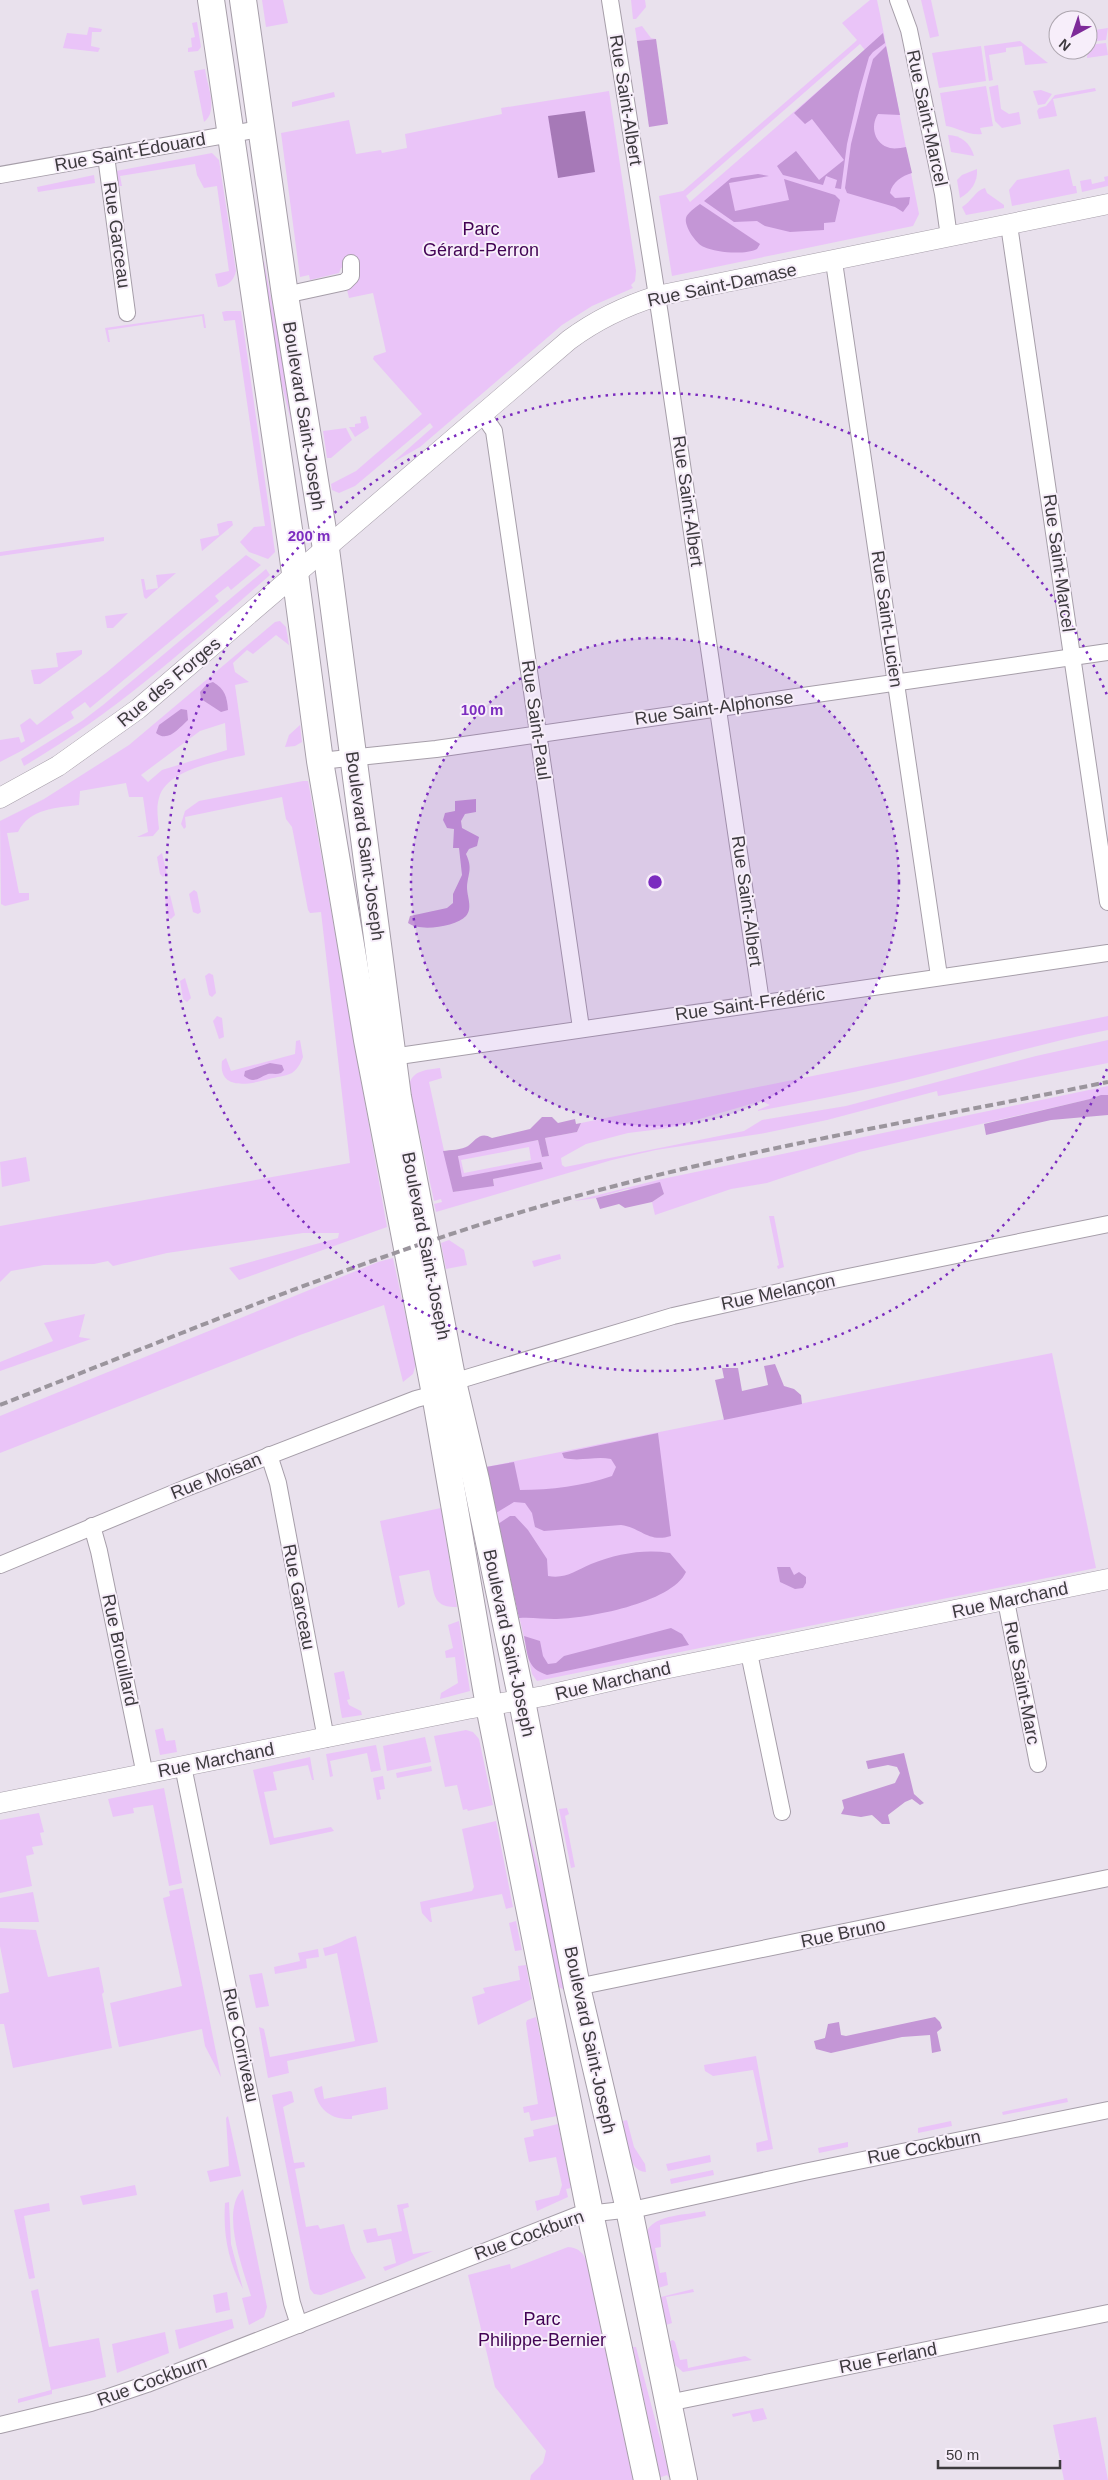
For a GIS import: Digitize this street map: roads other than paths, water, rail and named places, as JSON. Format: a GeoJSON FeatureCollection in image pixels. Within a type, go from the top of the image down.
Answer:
{"type":"FeatureCollection","features":[{"type":"Feature","properties":{"kind":"main road","name":"Boulevard Saint-Joseph"},"geometry":{"type":"LineString","coordinates":[[211,0],[296,575],[320,761],[377,1096],[444,1388],[476,1480],[522,1700],[577,1987],[628,2209],[684,2480]]}},
{"type":"Feature","properties":{"kind":"main road","name":"Boulevard Saint-Joseph"},"geometry":{"type":"LineString","coordinates":[[243,0],[285,295],[326,549],[392,1057],[444,1388],[489,1706],[590,2213],[647,2480]]}},
{"type":"Feature","properties":{"kind":"street","name":"Rue Saint-Albert"},"geometry":{"type":"LineString","coordinates":[[610,0],[657,296],[761,1002]]}},
{"type":"Feature","properties":{"kind":"street","name":"Rue Saint-Marcel"},"geometry":{"type":"LineString","coordinates":[[898,0],[909,30],[943,194],[949,237]]}},
{"type":"Feature","properties":{"kind":"street","name":"Rue Saint-Édouard"},"geometry":{"type":"LineString","coordinates":[[0,176],[260,129]]}},
{"type":"Feature","properties":{"kind":"street","name":"Rue Garceau"},"geometry":{"type":"LineString","coordinates":[[106,156],[127,313]]}},
{"type":"Feature","properties":{"kind":"street","name":"Rue Saint-Damase"},"geometry":{"type":"LineString","coordinates":[[326,549],[586,328],[635,303],[657,296],[834,262],[1108,204]]}},
{"type":"Feature","properties":{"kind":"street","name":"Rue Saint-Marcel"},"geometry":{"type":"LineString","coordinates":[[1009,225],[1108,902]]}},
{"type":"Feature","properties":{"kind":"street","name":"Rue Saint-Lucien"},"geometry":{"type":"LineString","coordinates":[[834,262],[938,976]]}},
{"type":"Feature","properties":{"kind":"street"},"geometry":{"type":"LineString","coordinates":[[285,295],[344,282],[351,276],[351,263]]}},
{"type":"Feature","properties":{"kind":"street","name":"Rue Saint-Paul"},"geometry":{"type":"LineString","coordinates":[[483,415],[494,431],[581,1028]]}},
{"type":"Feature","properties":{"kind":"street","name":"Rue des Forges"},"geometry":{"type":"LineString","coordinates":[[0,798],[58,766],[116,727],[187,670],[326,549]]}},
{"type":"Feature","properties":{"kind":"street","name":"Rue Saint-Alphonse"},"geometry":{"type":"LineString","coordinates":[[320,761],[353,759],[539,734],[896,681],[1108,652]]}},
{"type":"Feature","properties":{"kind":"street","name":"Rue Saint-Frédéric"},"geometry":{"type":"LineString","coordinates":[[392,1057],[938,976],[1108,953]]}},
{"type":"Feature","properties":{"kind":"street","name":"Rue Melançon"},"geometry":{"type":"LineString","coordinates":[[444,1388],[673,1316],[818,1283],[1108,1224]]}},
{"type":"Feature","properties":{"kind":"street","name":"Rue Moisan"},"geometry":{"type":"LineString","coordinates":[[0,1565],[92,1526],[444,1388]]}},
{"type":"Feature","properties":{"kind":"street","name":"Rue Garceau"},"geometry":{"type":"LineString","coordinates":[[269,1456],[278,1483],[326,1739]]}},
{"type":"Feature","properties":{"kind":"street","name":"Rue Brouillard"},"geometry":{"type":"LineString","coordinates":[[92,1526],[99,1550],[145,1774]]}},
{"type":"Feature","properties":{"kind":"street","name":"Rue Marchand"},"geometry":{"type":"LineString","coordinates":[[0,1803],[522,1700],[1108,1579]]}},
{"type":"Feature","properties":{"kind":"street","name":"Rue Saint-Marc"},"geometry":{"type":"LineString","coordinates":[[1006,1601],[1038,1764]]}},
{"type":"Feature","properties":{"kind":"street"},"geometry":{"type":"LineString","coordinates":[[749,1653],[782,1812]]}},
{"type":"Feature","properties":{"kind":"street","name":"Rue Corriveau"},"geometry":{"type":"LineString","coordinates":[[183,1766],[292,2303],[299,2324]]}},
{"type":"Feature","properties":{"kind":"street","name":"Rue Bruno"},"geometry":{"type":"LineString","coordinates":[[577,1987],[1108,1878]]}},
{"type":"Feature","properties":{"kind":"street","name":"Rue Cockburn"},"geometry":{"type":"LineString","coordinates":[[0,2425],[120,2394],[536,2230],[590,2213],[628,2209],[1108,2110]]}},
{"type":"Feature","properties":{"kind":"street","name":"Rue Ferland"},"geometry":{"type":"LineString","coordinates":[[668,2402],[1108,2313]]}},
{"type":"Feature","properties":{"kind":"railway"},"geometry":{"type":"LineString","coordinates":[[0,1405],[321,1279],[452,1234],[590,1192],[811,1141],[1108,1082]]}},
{"type":"Feature","properties":{"kind":"park label","name":"Parc Gérard-Perron"},"geometry":{"type":"Point","coordinates":[481,239]}},
{"type":"Feature","properties":{"kind":"park label","name":"Parc Philippe-Bernier"},"geometry":{"type":"Point","coordinates":[542,2329]}}]}
